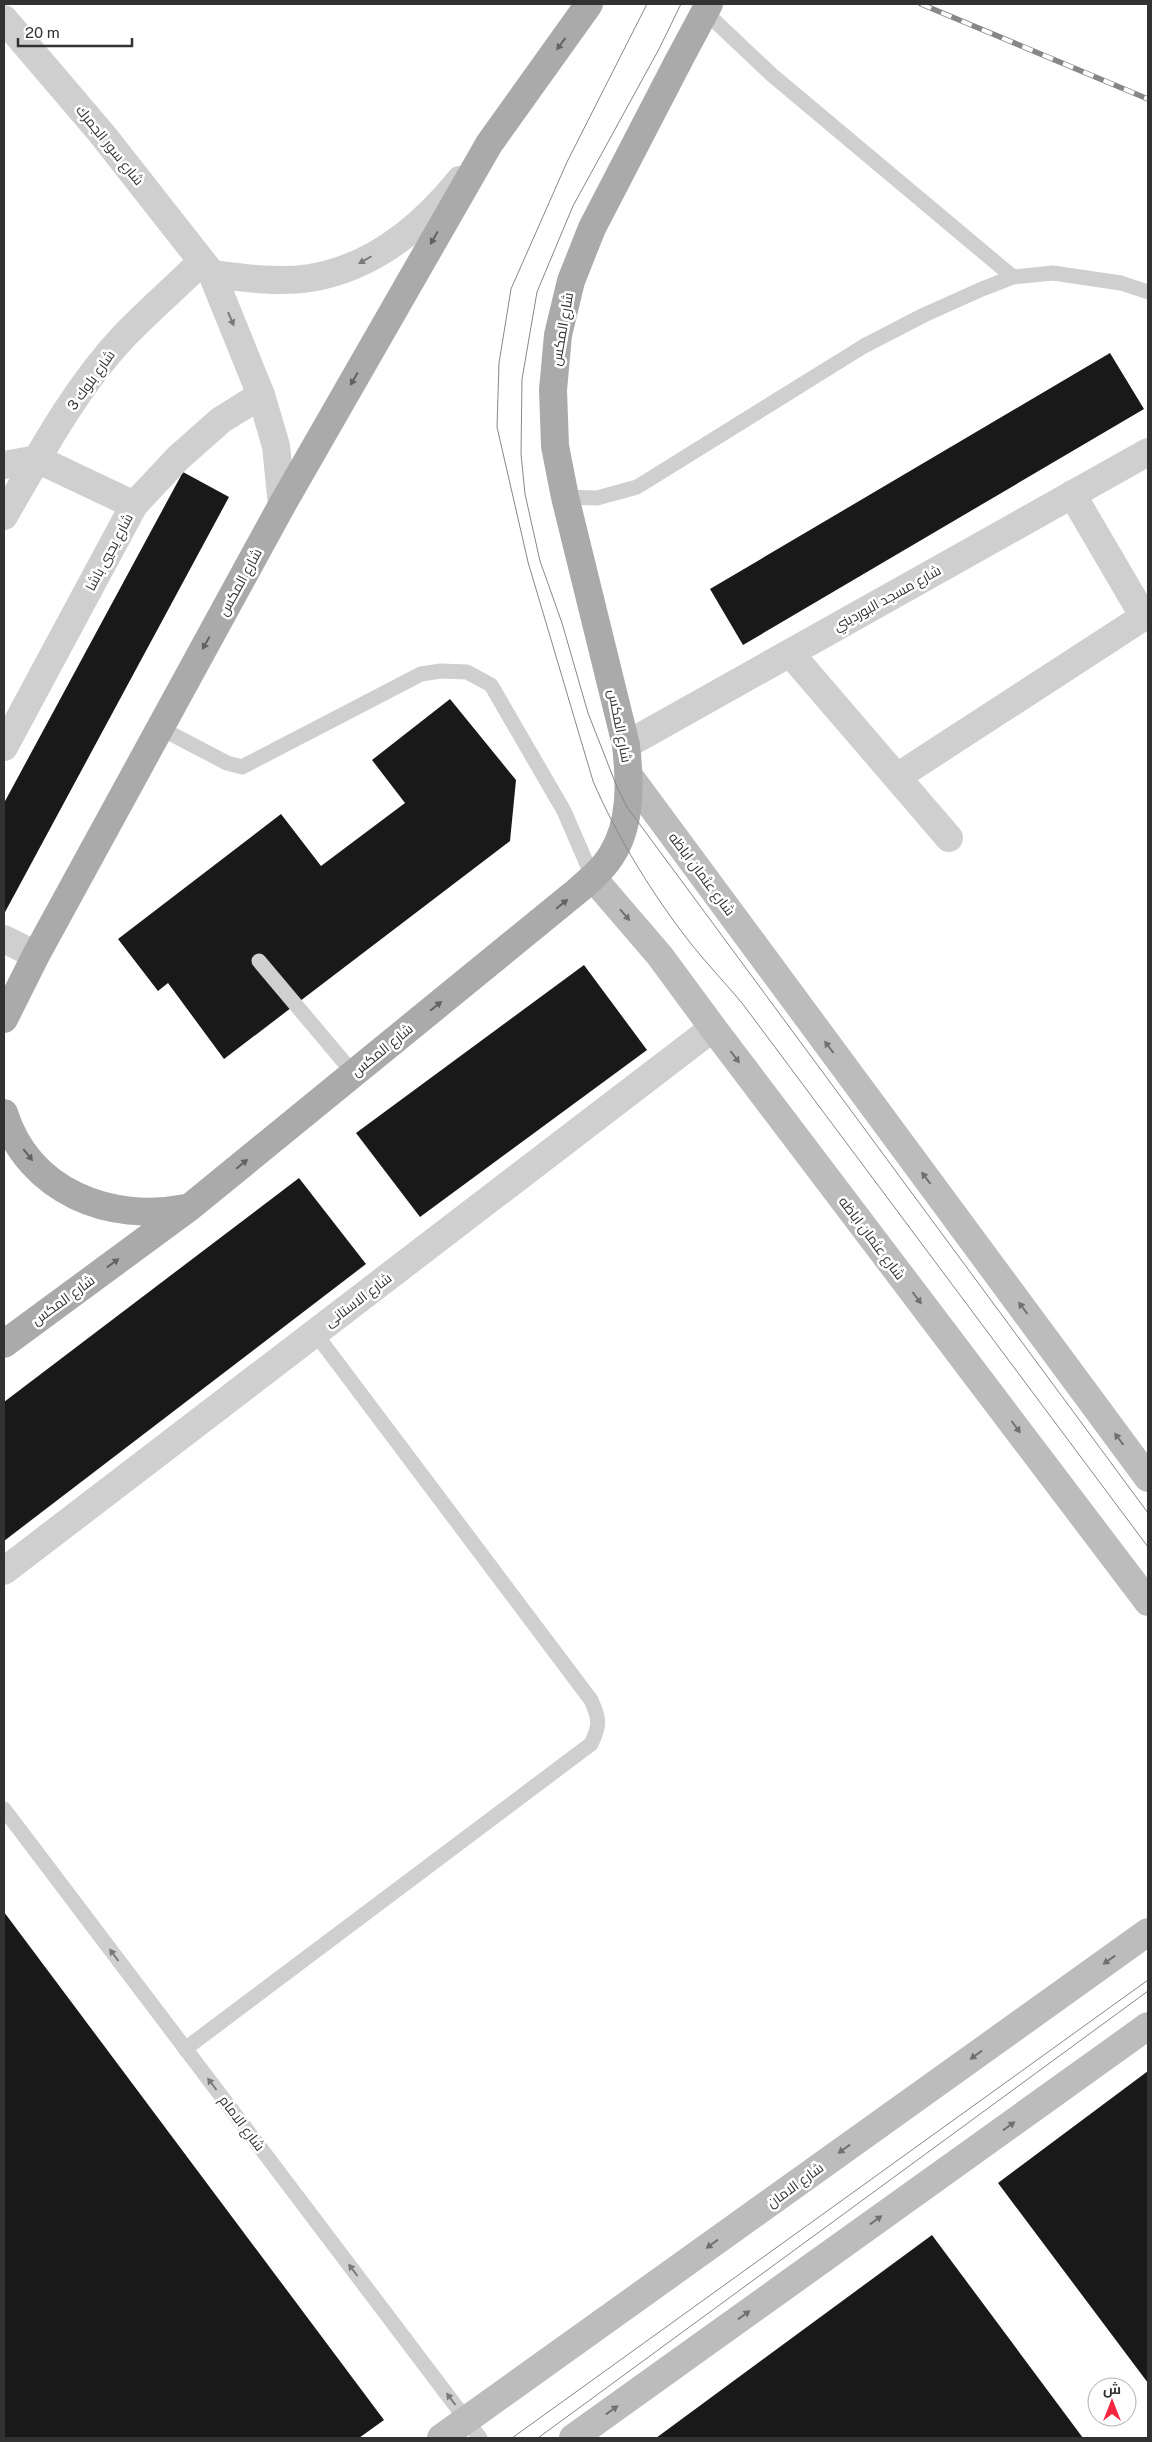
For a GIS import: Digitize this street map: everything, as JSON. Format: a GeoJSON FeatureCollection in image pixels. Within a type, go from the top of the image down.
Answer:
{"type":"FeatureCollection","features":[{"type":"Feature","properties":{"kind":"main road","name":"شارع المكس"},"geometry":{"type":"LineString","coordinates":[[4,1019],[36,955],[282,505],[489,144],[589,4]]}},
{"type":"Feature","properties":{"kind":"main road","name":"شارع المكس"},"geometry":{"type":"LineString","coordinates":[[4,1344],[190,1207],[593,878],[612,855],[620,835],[627,807],[630,777],[626,745],[565,497],[555,446],[553,390],[558,334],[571,280],[592,228],[709,4]]}},
{"type":"Feature","properties":{"kind":"main road"},"geometry":{"type":"LineString","coordinates":[[4,1113],[19,1144],[36,1166],[57,1185],[80,1198],[106,1208],[134,1213],[162,1213],[190,1207]]}},
{"type":"Feature","properties":{"kind":"street","name":"شارع سور الجمرك"},"geometry":{"type":"LineString","coordinates":[[4,19],[102,134],[207,268],[261,396],[276,446],[282,505]]}},
{"type":"Feature","properties":{"kind":"street"},"geometry":{"type":"LineString","coordinates":[[207,268],[261,280],[310,278],[358,264],[400,239],[437,208],[489,144]]}},
{"type":"Feature","properties":{"kind":"street","name":"شارع بلوك 3"},"geometry":{"type":"LineString","coordinates":[[4,516],[37,459],[88,381],[124,336],[207,268]]}},
{"type":"Feature","properties":{"kind":"street","name":"شارع يحيي باشا"},"geometry":{"type":"LineString","coordinates":[[4,747],[134,505],[178,458],[222,420],[261,396]]}},
{"type":"Feature","properties":{"kind":"street","name":"شارع مسجد البورديني"},"geometry":{"type":"LineString","coordinates":[[626,745],[1148,452]]}},
{"type":"Feature","properties":{"kind":"street"},"geometry":{"type":"LineString","coordinates":[[4,464],[37,459],[134,505]]}},
{"type":"Feature","properties":{"kind":"street"},"geometry":{"type":"LineString","coordinates":[[897,777],[1146,616],[1072,494]]}},
{"type":"Feature","properties":{"kind":"street"},"geometry":{"type":"LineString","coordinates":[[790,653],[949,838]]}},
{"type":"Feature","properties":{"kind":"street","name":"شارع عثمان اباظه"},"geometry":{"type":"LineString","coordinates":[[630,777],[1148,1478]]}},
{"type":"Feature","properties":{"kind":"street","name":"شارع عثمان اباظه"},"geometry":{"type":"LineString","coordinates":[[593,878],[660,956],[1148,1602]]}},
{"type":"Feature","properties":{"kind":"street"},"geometry":{"type":"LineString","coordinates":[[4,939],[36,955]]}},
{"type":"Feature","properties":{"kind":"street","name":"شارع الاستانى"},"geometry":{"type":"LineString","coordinates":[[4,1571],[713,1028]]}},
{"type":"Feature","properties":{"kind":"street","name":"شارع الامان"},"geometry":{"type":"LineString","coordinates":[[441,2438],[473,2429],[1148,1932]]}},
{"type":"Feature","properties":{"kind":"street"},"geometry":{"type":"LineString","coordinates":[[573,2438],[1148,2026]]}},
{"type":"Feature","properties":{"kind":"lane"},"geometry":{"type":"LineString","coordinates":[[698,4],[772,75],[1013,277]]}},
{"type":"Feature","properties":{"kind":"lane"},"geometry":{"type":"LineString","coordinates":[[565,497],[597,498],[637,486],[864,346],[924,315],[1013,277],[1053,273],[1121,283],[1148,292]]}},
{"type":"Feature","properties":{"kind":"lane"},"geometry":{"type":"LineString","coordinates":[[160,728],[227,763],[242,766],[421,674],[441,671],[467,672],[491,685],[564,811],[593,878]]}},
{"type":"Feature","properties":{"kind":"lane"},"geometry":{"type":"LineString","coordinates":[[259,961],[354,1074]]}},
{"type":"Feature","properties":{"kind":"lane"},"geometry":{"type":"LineString","coordinates":[[185,2049],[591,1744],[598,1729],[598,1715],[591,1700],[315,1333]]}},
{"type":"Feature","properties":{"kind":"lane","name":"شارع الامام"},"geometry":{"type":"LineString","coordinates":[[4,1809],[473,2429]]}},
{"type":"Feature","properties":{"kind":"building"},"geometry":{"type":"Polygon","coordinates":[[[1110,353],[1144,409],[743,645],[710,589],[1110,353]]]}},
{"type":"Feature","properties":{"kind":"building"},"geometry":{"type":"Polygon","coordinates":[[[183,472],[229,497],[4,914],[4,803],[183,472]]]}},
{"type":"Feature","properties":{"kind":"building"},"geometry":{"type":"Polygon","coordinates":[[[450,699],[516,780],[510,841],[224,1059],[168,983],[158,991],[118,939],[281,814],[321,866],[405,803],[372,760],[450,699]]]}},
{"type":"Feature","properties":{"kind":"building"},"geometry":{"type":"Polygon","coordinates":[[[584,965],[647,1050],[420,1217],[356,1133],[584,965]]]}},
{"type":"Feature","properties":{"kind":"building"},"geometry":{"type":"Polygon","coordinates":[[[299,1178],[366,1264],[4,1541],[4,1402],[299,1178]]]}},
{"type":"Feature","properties":{"kind":"building"},"geometry":{"type":"Polygon","coordinates":[[[4,1912],[384,2420],[359,2438],[4,2438],[4,1912]]]}},
{"type":"Feature","properties":{"kind":"building"},"geometry":{"type":"Polygon","coordinates":[[[1148,2071],[1148,2383],[998,2183],[1148,2071]]]}},
{"type":"Feature","properties":{"kind":"building"},"geometry":{"type":"Polygon","coordinates":[[[932,2235],[1083,2438],[656,2438],[932,2235]]]}},
{"type":"Feature","properties":{"kind":"tram line"},"geometry":{"type":"LineString","coordinates":[[647,4],[567,162],[511,289],[499,363],[497,427],[528,562],[593,781],[613,824],[637,866],[678,926],[742,1003],[1148,1547]]}},
{"type":"Feature","properties":{"kind":"tram line"},"geometry":{"type":"LineString","coordinates":[[681,4],[659,49],[573,206],[537,292],[522,379],[521,454],[525,494],[540,561],[562,623],[588,713],[617,787],[627,807],[1148,1513]]}},
{"type":"Feature","properties":{"kind":"tram line"},"geometry":{"type":"LineString","coordinates":[[512,2438],[1148,1980]]}},
{"type":"Feature","properties":{"kind":"tram line"},"geometry":{"type":"LineString","coordinates":[[538,2438],[1148,1991]]}},
{"type":"Feature","properties":{"kind":"railway"},"geometry":{"type":"LineString","coordinates":[[921,4],[1148,99]]}}]}
